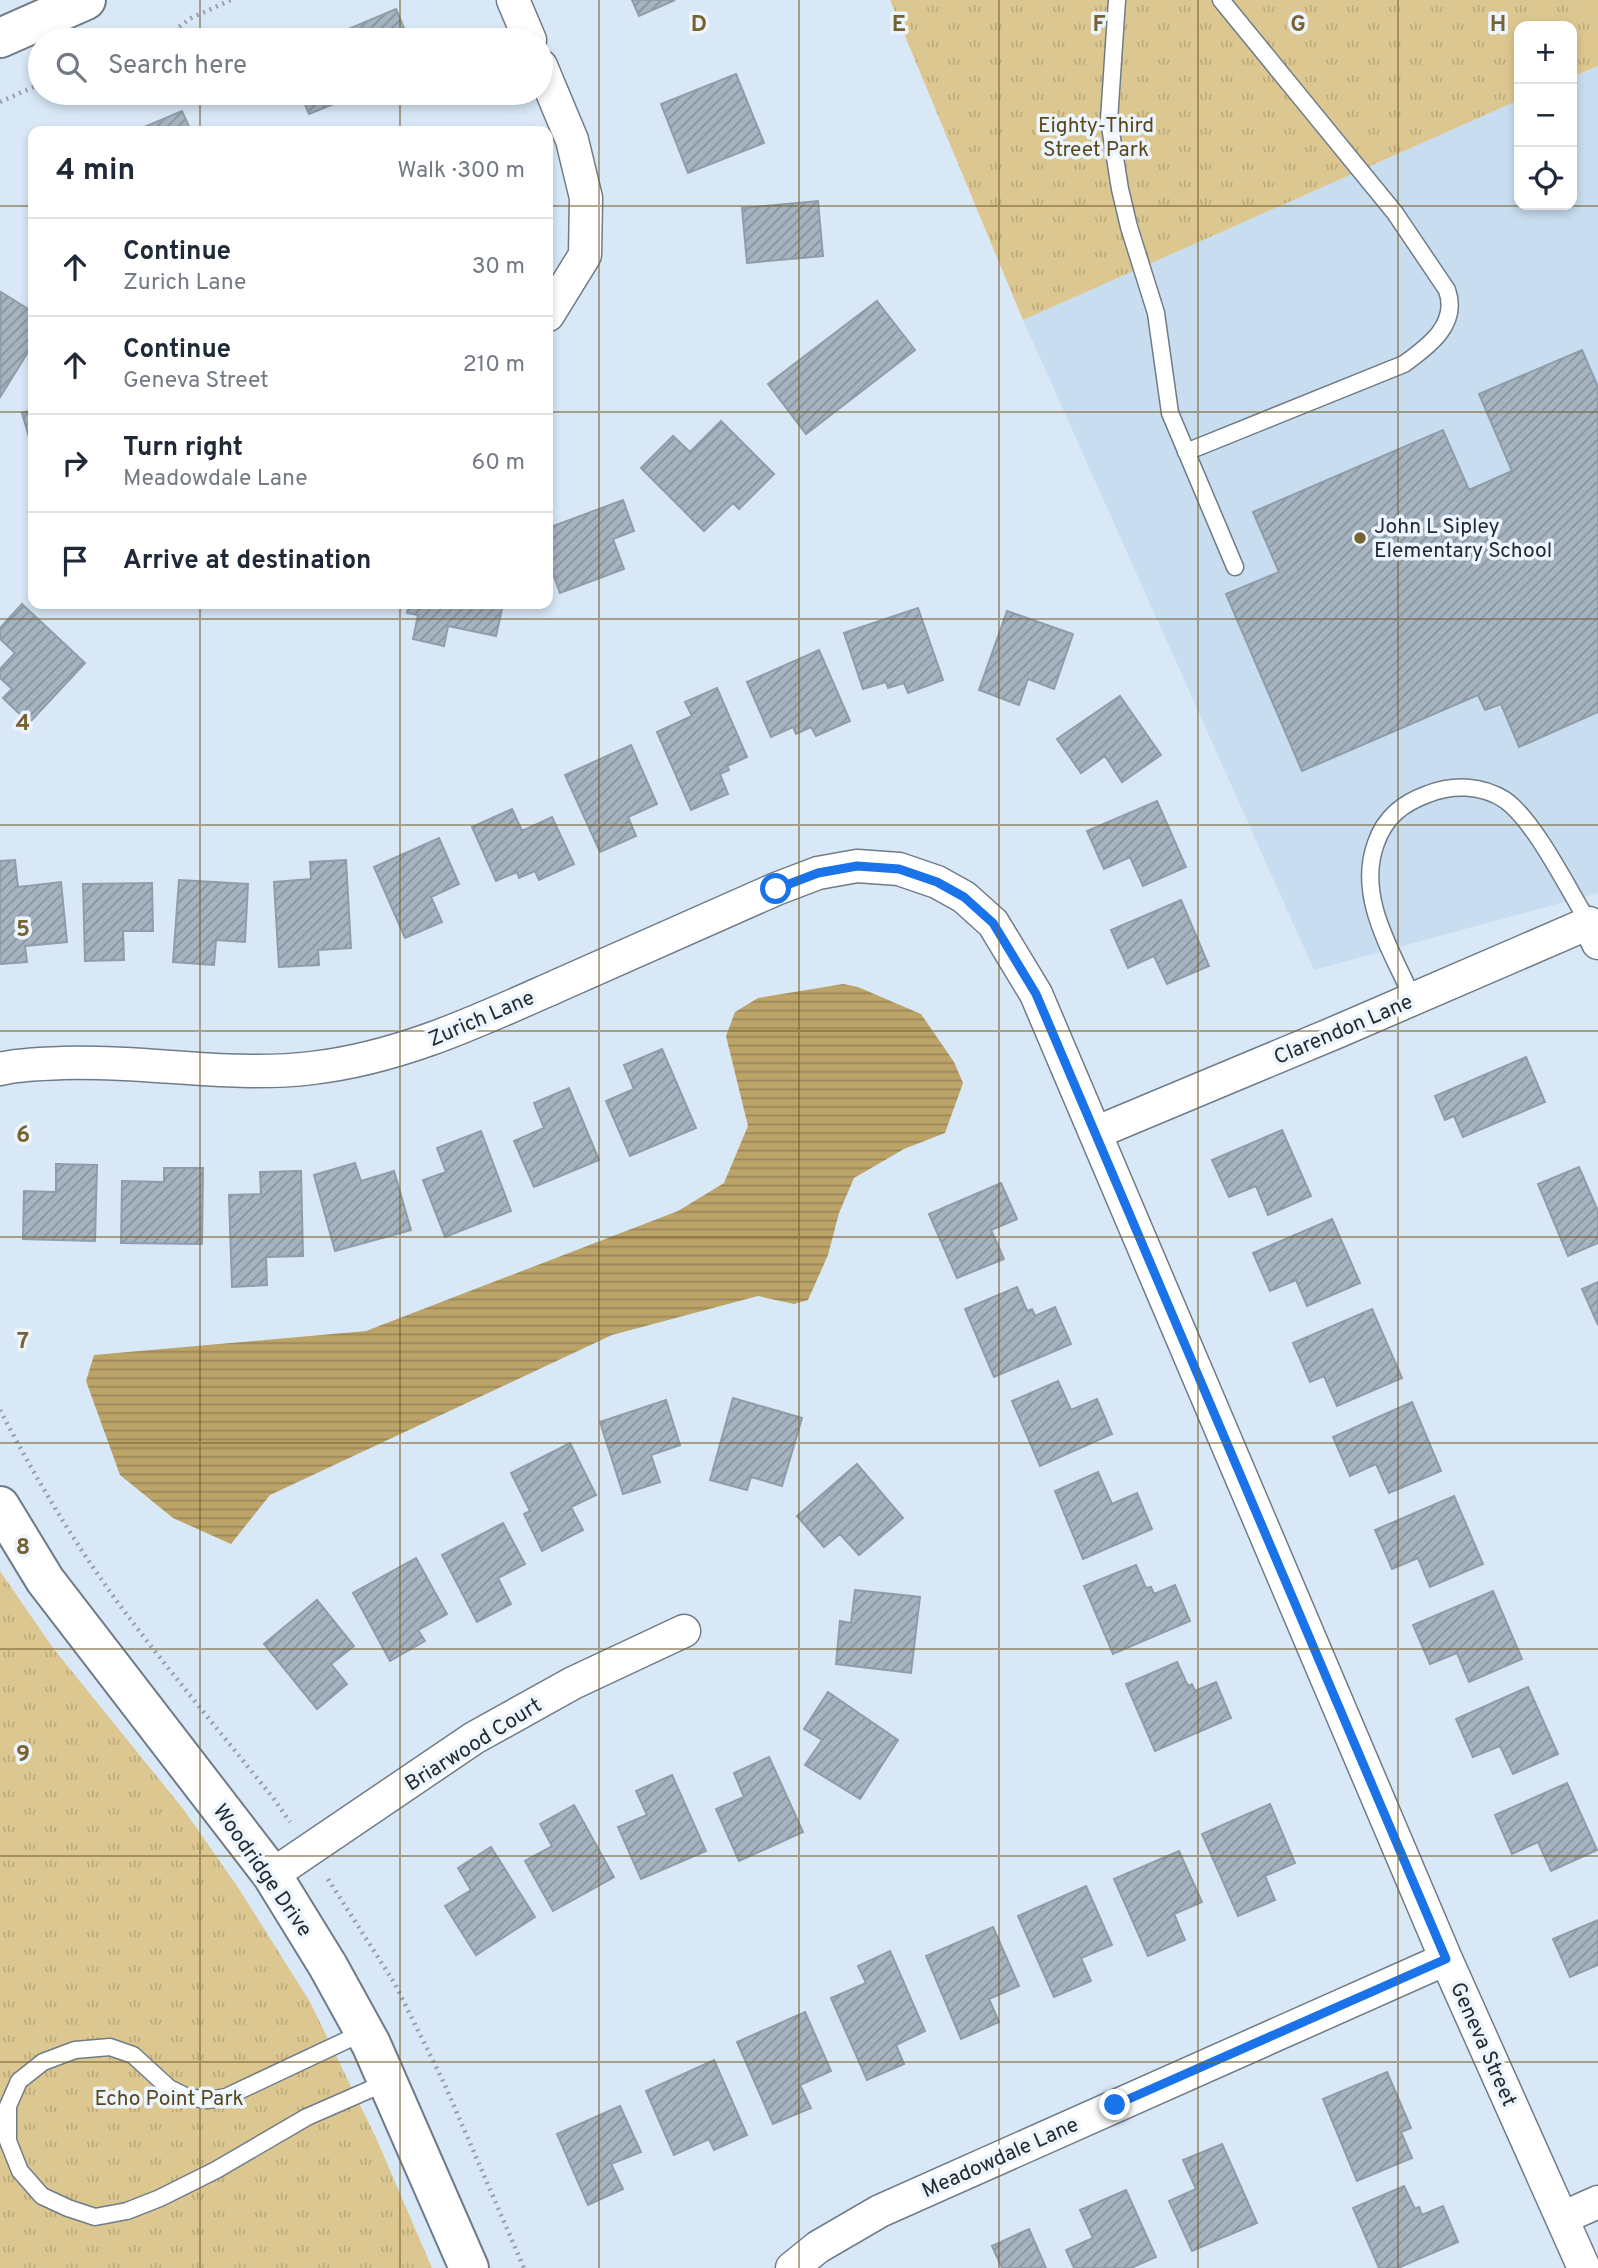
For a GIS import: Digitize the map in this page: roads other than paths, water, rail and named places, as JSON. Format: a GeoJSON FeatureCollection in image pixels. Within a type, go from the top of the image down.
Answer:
{"type":"FeatureCollection","features":[{"type":"Feature","properties":{"kind":"street"},"geometry":{"type":"LineString","coordinates":[[0,38],[86,0]]}},
{"type":"Feature","properties":{"kind":"street"},"geometry":{"type":"LineString","coordinates":[[513,0],[525,28]]}},
{"type":"Feature","properties":{"kind":"street"},"geometry":{"type":"LineString","coordinates":[[553,95],[572,140],[586,198],[585,255],[553,307]]}},
{"type":"Feature","properties":{"kind":"street","name":"Zurich Lane"},"geometry":{"type":"LineString","coordinates":[[0,1069],[87,1062],[258,1071],[310,1069],[359,1061],[413,1046],[470,1024],[818,873],[857,866],[899,869],[937,882]]}},
{"type":"Feature","properties":{"kind":"street","name":"Geneva Street"},"geometry":{"type":"LineString","coordinates":[[937,882],[964,897],[993,923],[1036,994],[1446,1959],[1584,2268]]}},
{"type":"Feature","properties":{"kind":"street","name":"Clarendon Lane"},"geometry":{"type":"LineString","coordinates":[[1096,1133],[1413,999],[1594,933]]}},
{"type":"Feature","properties":{"kind":"street","name":"Woodridge Drive"},"geometry":{"type":"LineString","coordinates":[[0,1506],[45,1580],[272,1875],[328,1966],[364,2032],[469,2268]]}},
{"type":"Feature","properties":{"kind":"street","name":"Briarwood Court"},"geometry":{"type":"LineString","coordinates":[[272,1875],[474,1738],[573,1683],[684,1631]]}},
{"type":"Feature","properties":{"kind":"street","name":"Meadowdale Lane"},"geometry":{"type":"LineString","coordinates":[[792,2268],[818,2247],[880,2211],[1446,1959]]}},
{"type":"Feature","properties":{"kind":"street"},"geometry":{"type":"LineString","coordinates":[[1562,2218],[1598,2202]]}},
{"type":"Feature","properties":{"kind":"lane"},"geometry":{"type":"LineString","coordinates":[[1117,0],[1109,120],[1113,155],[1129,227],[1156,313],[1170,413],[1234,567]]}},
{"type":"Feature","properties":{"kind":"lane"},"geometry":{"type":"LineString","coordinates":[[1185,452],[1405,364],[1429,346],[1446,325],[1450,310],[1447,290],[1395,213],[1221,0]]}},
{"type":"Feature","properties":{"kind":"lane"},"geometry":{"type":"LineString","coordinates":[[1413,999],[1375,913],[1368,881],[1371,856],[1379,832],[1393,813],[1415,798],[1444,787],[1476,788],[1505,800],[1530,826],[1594,933]]}},
{"type":"Feature","properties":{"kind":"lane"},"geometry":{"type":"LineString","coordinates":[[364,2032],[226,2097],[208,2100],[187,2097],[169,2088],[133,2054],[110,2047],[75,2050],[43,2062],[19,2081],[8,2106],[8,2141],[20,2171],[42,2196],[95,2217],[127,2211],[160,2198],[216,2170],[307,2117],[387,2082]]}},
{"type":"Feature","properties":{"kind":"place","name":"John L Sipley Elementary School"},"geometry":{"type":"Point","coordinates":[1360,538]}},
{"type":"Feature","properties":{"kind":"park label","name":"Eighty-Third Street Park"},"geometry":{"type":"Point","coordinates":[1096,137]}},
{"type":"Feature","properties":{"kind":"park label","name":"Echo Point Park"},"geometry":{"type":"Point","coordinates":[169,2098]}}]}
